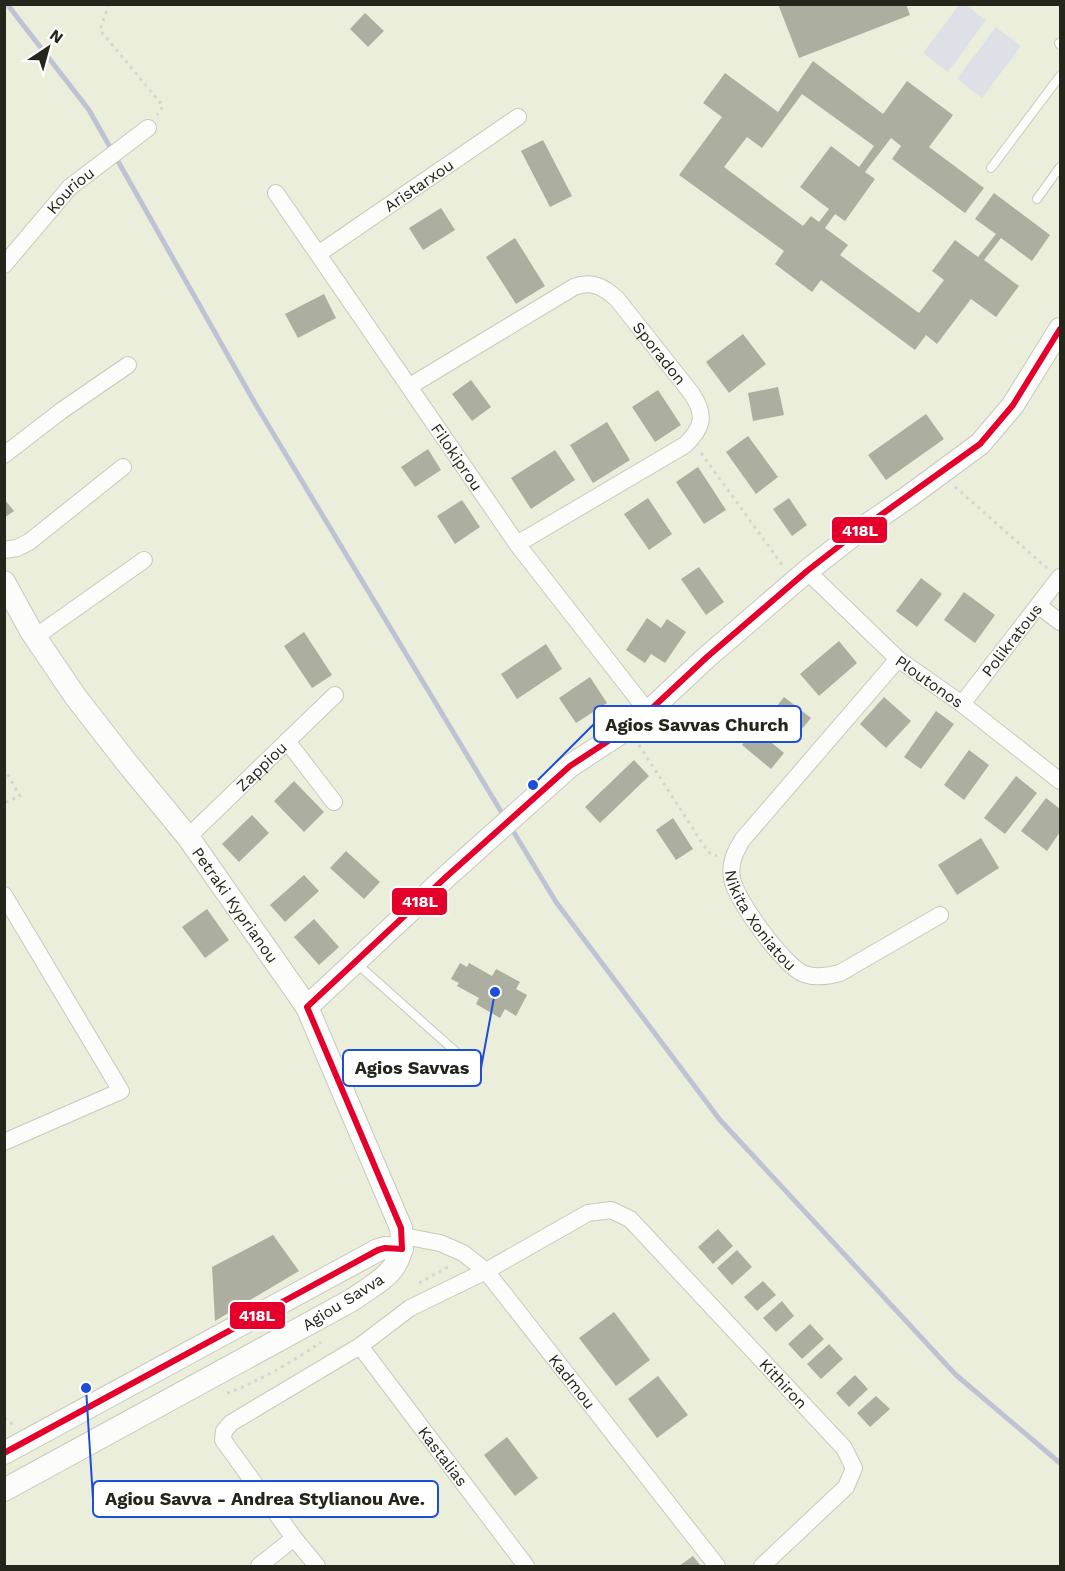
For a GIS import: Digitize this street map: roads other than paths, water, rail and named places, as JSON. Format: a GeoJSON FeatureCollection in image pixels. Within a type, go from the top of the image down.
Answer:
{"type":"FeatureCollection","features":[{"type":"Feature","properties":{"kind":"main road"},"geometry":{"type":"LineString","coordinates":[[307,1007],[446,877],[570,766],[648,712],[707,657],[857,532],[980,444],[1013,405],[1060,329]]}},
{"type":"Feature","properties":{"kind":"main road","name":"Petraki Kyprianou"},"geometry":{"type":"LineString","coordinates":[[6,589],[35,637],[88,713],[188,837],[307,1007],[401,1228],[402,1243]]}},
{"type":"Feature","properties":{"kind":"main road","name":"Agiou Savva"},"geometry":{"type":"LineString","coordinates":[[4,1453],[378,1250],[402,1243],[398,1263],[392,1272],[352,1300],[4,1490]]}},
{"type":"Feature","properties":{"kind":"street","name":"Aristarxou"},"geometry":{"type":"LineString","coordinates":[[318,254],[518,117]]}},
{"type":"Feature","properties":{"kind":"street","name":"Kouriou"},"geometry":{"type":"LineString","coordinates":[[4,265],[58,199],[78,179],[148,128]]}},
{"type":"Feature","properties":{"kind":"street","name":"Filokiprou"},"geometry":{"type":"LineString","coordinates":[[276,193],[516,544],[648,712]]}},
{"type":"Feature","properties":{"kind":"street","name":"Sporadon"},"geometry":{"type":"LineString","coordinates":[[410,386],[574,287],[591,284],[605,290],[617,300],[692,394],[700,408],[701,417],[700,425],[691,439],[676,451],[516,544]]}},
{"type":"Feature","properties":{"kind":"street"},"geometry":{"type":"LineString","coordinates":[[4,455],[61,411],[128,365]]}},
{"type":"Feature","properties":{"kind":"street"},"geometry":{"type":"LineString","coordinates":[[4,550],[18,548],[35,537],[123,467]]}},
{"type":"Feature","properties":{"kind":"street"},"geometry":{"type":"LineString","coordinates":[[35,637],[144,560]]}},
{"type":"Feature","properties":{"kind":"street","name":"Ploutonos"},"geometry":{"type":"LineString","coordinates":[[801,577],[898,659],[962,704],[1060,781]]}},
{"type":"Feature","properties":{"kind":"street","name":"Polikratous"},"geometry":{"type":"LineString","coordinates":[[962,704],[1060,578]]}},
{"type":"Feature","properties":{"kind":"street"},"geometry":{"type":"LineString","coordinates":[[1040,606],[1060,622]]}},
{"type":"Feature","properties":{"kind":"street","name":"Nikita Xoniatou"},"geometry":{"type":"LineString","coordinates":[[898,659],[743,838],[732,862],[731,877],[740,900],[786,961],[797,970],[811,976],[840,973],[940,915]]}},
{"type":"Feature","properties":{"kind":"street","name":"Zappiou"},"geometry":{"type":"LineString","coordinates":[[188,837],[335,694]]}},
{"type":"Feature","properties":{"kind":"street"},"geometry":{"type":"LineString","coordinates":[[287,741],[334,802]]}},
{"type":"Feature","properties":{"kind":"street"},"geometry":{"type":"LineString","coordinates":[[4,895],[121,1091],[4,1142]]}},
{"type":"Feature","properties":{"kind":"street","name":"Kithiron"},"geometry":{"type":"LineString","coordinates":[[486,1271],[588,1213],[611,1210],[630,1219],[638,1227],[844,1448],[854,1468],[846,1487],[762,1566]]}},
{"type":"Feature","properties":{"kind":"street","name":"Kadmou"},"geometry":{"type":"LineString","coordinates":[[402,1243],[440,1244],[463,1253],[486,1271],[717,1566]]}},
{"type":"Feature","properties":{"kind":"street"},"geometry":{"type":"LineString","coordinates":[[317,1566],[222,1440],[224,1431],[231,1423],[360,1346],[410,1308],[486,1271]]}},
{"type":"Feature","properties":{"kind":"street","name":"Kastalias"},"geometry":{"type":"LineString","coordinates":[[360,1346],[526,1566]]}},
{"type":"Feature","properties":{"kind":"street"},"geometry":{"type":"LineString","coordinates":[[259,1566],[294,1538]]}},
{"type":"Feature","properties":{"kind":"lane"},"geometry":{"type":"LineString","coordinates":[[991,168],[1060,76]]}},
{"type":"Feature","properties":{"kind":"lane"},"geometry":{"type":"LineString","coordinates":[[1037,199],[1060,167]]}},
{"type":"Feature","properties":{"kind":"lane"},"geometry":{"type":"LineString","coordinates":[[355,962],[455,1051]]}},
{"type":"Feature","properties":{"kind":"waterway"},"geometry":{"type":"LineString","coordinates":[[7,4],[89,110],[256,405],[505,818]]}},
{"type":"Feature","properties":{"kind":"waterway"},"geometry":{"type":"LineString","coordinates":[[510,826],[556,902],[720,1120],[956,1375],[1060,1463]]}},
{"type":"Feature","properties":{"kind":"place","name":"Agios Savvas Church"},"geometry":{"type":"Point","coordinates":[533,785]}},
{"type":"Feature","properties":{"kind":"place","name":"Agios Savvas"},"geometry":{"type":"Point","coordinates":[495,992]}},
{"type":"Feature","properties":{"kind":"place","name":"Agiou Savva - Andrea Stylianou Ave."},"geometry":{"type":"Point","coordinates":[86,1388]}}]}
